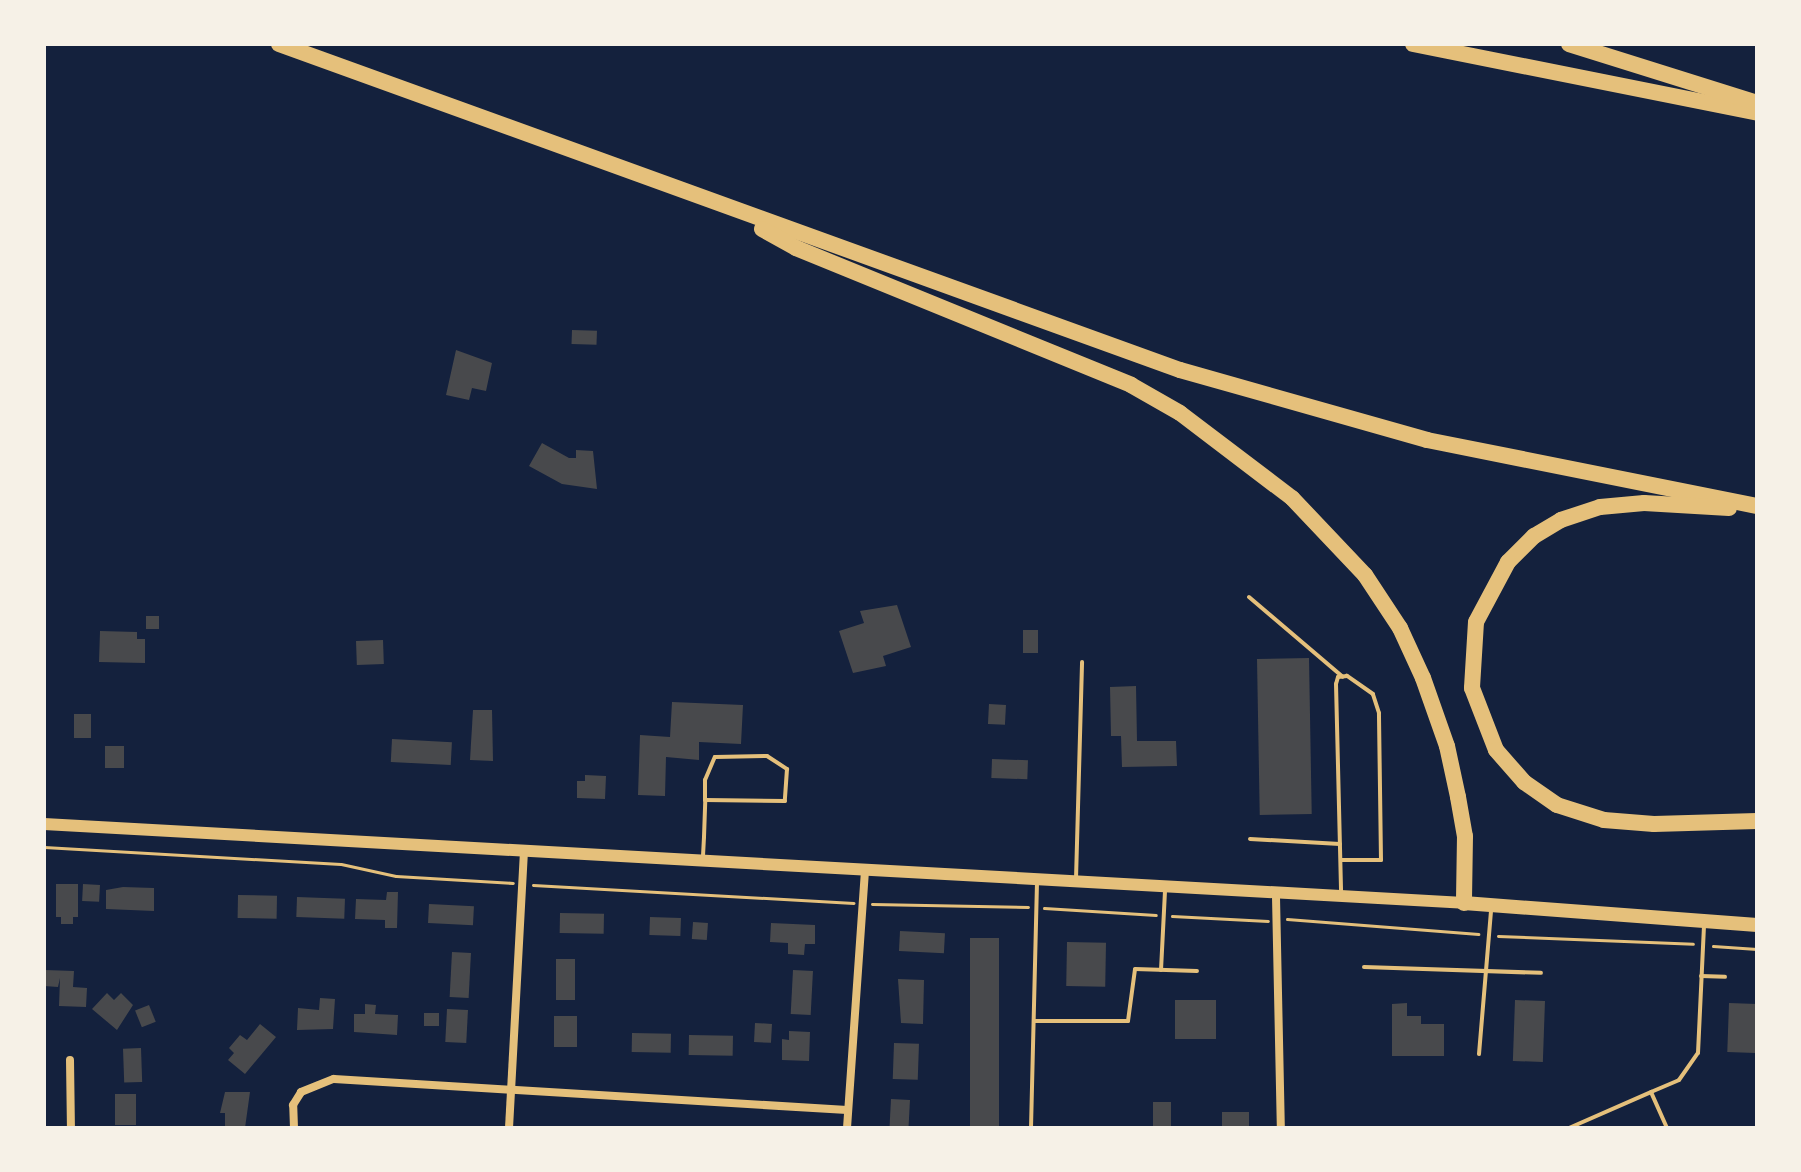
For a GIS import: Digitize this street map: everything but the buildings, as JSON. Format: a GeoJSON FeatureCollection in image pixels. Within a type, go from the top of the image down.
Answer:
{"type":"FeatureCollection","features":[{"type":"Feature","properties":{"kind":"highway"},"geometry":{"type":"LineString","coordinates":[[279,44],[1140,356],[1297,405],[1524,462],[1757,507]]}},
{"type":"Feature","properties":{"kind":"highway"},"geometry":{"type":"LineString","coordinates":[[1413,44],[1757,113]]}},
{"type":"Feature","properties":{"kind":"highway"},"geometry":{"type":"LineString","coordinates":[[1569,44],[1757,103]]}},
{"type":"Feature","properties":{"kind":"highway"},"geometry":{"type":"LineString","coordinates":[[719,205],[796,248],[1131,385],[1180,413],[1292,498],[1365,575],[1400,628],[1423,678],[1447,746],[1460,810],[1464,903],[1757,925]]}},
{"type":"Feature","properties":{"kind":"highway"},"geometry":{"type":"LineString","coordinates":[[1757,507],[1644,503],[1600,507],[1561,520],[1508,562],[1476,622],[1470,657],[1480,717],[1496,750],[1524,782],[1557,805],[1604,820],[1654,824],[1757,821]]}},
{"type":"Feature","properties":{"kind":"main road"},"geometry":{"type":"LineString","coordinates":[[44,824],[1276,897],[1464,903]]}},
{"type":"Feature","properties":{"kind":"street"},"geometry":{"type":"LineString","coordinates":[[509,1128],[508,1089],[524,852]]}},
{"type":"Feature","properties":{"kind":"street"},"geometry":{"type":"LineString","coordinates":[[847,1128],[865,873]]}},
{"type":"Feature","properties":{"kind":"street"},"geometry":{"type":"LineString","coordinates":[[1276,897],[1281,1128]]}},
{"type":"Feature","properties":{"kind":"street"},"geometry":{"type":"LineString","coordinates":[[70,1060],[71,1128]]}},
{"type":"Feature","properties":{"kind":"street"},"geometry":{"type":"LineString","coordinates":[[294,1128],[293,1105],[312,1084],[334,1079],[847,1110]]}},
{"type":"Feature","properties":{"kind":"lane"},"geometry":{"type":"LineString","coordinates":[[1249,597],[1343,677],[1362,682],[1379,713],[1381,860],[1341,860]]}},
{"type":"Feature","properties":{"kind":"lane"},"geometry":{"type":"LineString","coordinates":[[1076,885],[1082,662]]}},
{"type":"Feature","properties":{"kind":"lane"},"geometry":{"type":"LineString","coordinates":[[1341,899],[1336,684],[1343,677]]}},
{"type":"Feature","properties":{"kind":"lane"},"geometry":{"type":"LineString","coordinates":[[703,863],[705,800],[707,768],[715,757],[767,756],[787,769],[785,801],[705,800]]}},
{"type":"Feature","properties":{"kind":"lane"},"geometry":{"type":"LineString","coordinates":[[1250,839],[1340,844]]}},
{"type":"Feature","properties":{"kind":"lane"},"geometry":{"type":"LineString","coordinates":[[1031,1128],[1037,883]]}},
{"type":"Feature","properties":{"kind":"lane"},"geometry":{"type":"LineString","coordinates":[[1161,970],[1165,890]]}},
{"type":"Feature","properties":{"kind":"lane"},"geometry":{"type":"LineString","coordinates":[[1479,1054],[1490,970],[1491,906]]}},
{"type":"Feature","properties":{"kind":"lane"},"geometry":{"type":"LineString","coordinates":[[1569,1128],[1679,1080],[1698,1053],[1704,922]]}},
{"type":"Feature","properties":{"kind":"lane"},"geometry":{"type":"LineString","coordinates":[[1364,967],[1541,973]]}},
{"type":"Feature","properties":{"kind":"lane"},"geometry":{"type":"LineString","coordinates":[[1035,1021],[1128,1021],[1135,969],[1197,971]]}},
{"type":"Feature","properties":{"kind":"lane"},"geometry":{"type":"LineString","coordinates":[[1701,976],[1725,977]]}},
{"type":"Feature","properties":{"kind":"lane"},"geometry":{"type":"LineString","coordinates":[[1651,1092],[1667,1128]]}},
{"type":"Feature","properties":{"kind":"path"},"geometry":{"type":"LineString","coordinates":[[44,847],[341,864],[396,876],[521,884],[862,904],[1036,907],[1757,949]]}}]}
